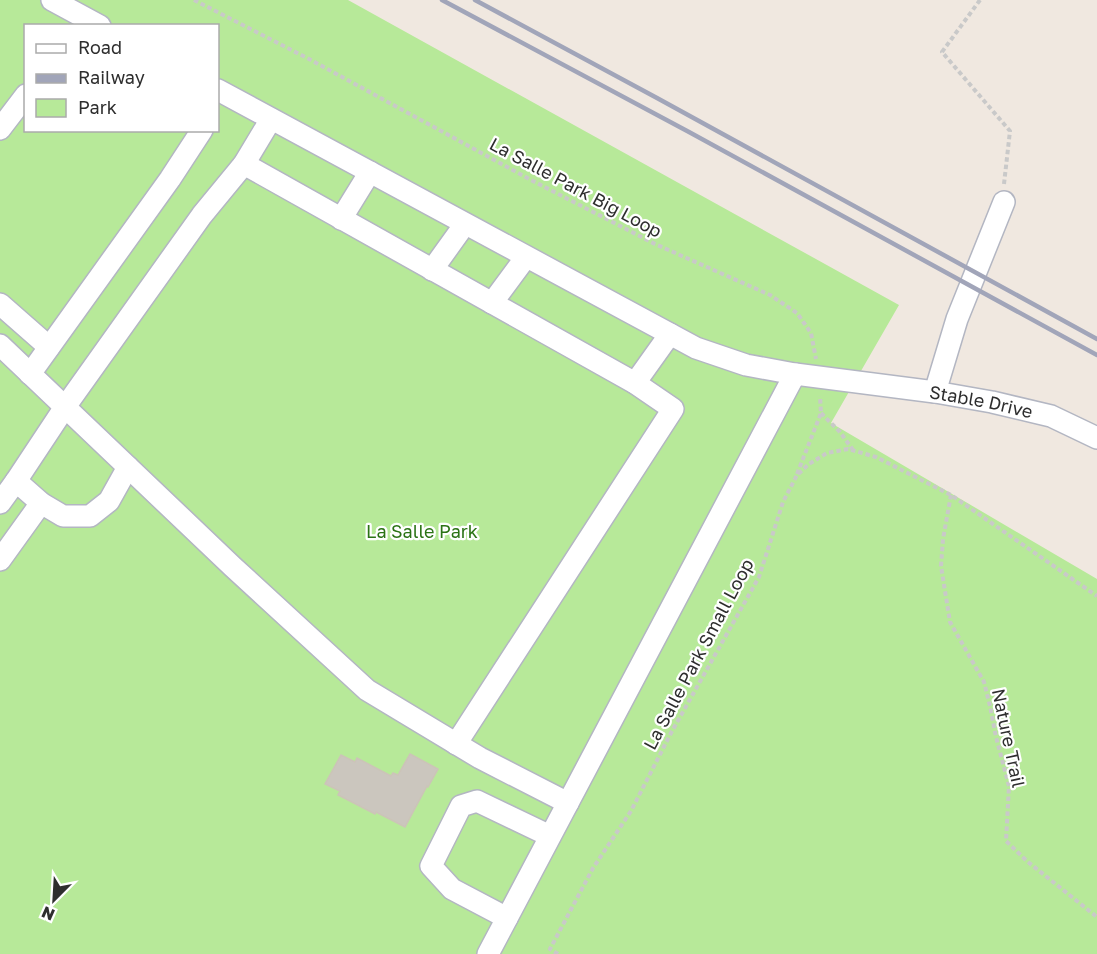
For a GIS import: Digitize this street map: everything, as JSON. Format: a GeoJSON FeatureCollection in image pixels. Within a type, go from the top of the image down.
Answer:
{"type":"FeatureCollection","features":[{"type":"Feature","properties":{"kind":"street"},"geometry":{"type":"LineString","coordinates":[[52,0],[70,18],[92,24]]}},
{"type":"Feature","properties":{"kind":"street"},"geometry":{"type":"LineString","coordinates":[[219,94],[271,119],[696,348],[746,365],[795,374],[935,392]]}},
{"type":"Feature","properties":{"kind":"street"},"geometry":{"type":"LineString","coordinates":[[0,129],[24,98]]}},
{"type":"Feature","properties":{"kind":"street"},"geometry":{"type":"LineString","coordinates":[[0,503],[202,215],[244,165],[271,119]]}},
{"type":"Feature","properties":{"kind":"street"},"geometry":{"type":"LineString","coordinates":[[30,374],[194,133]]}},
{"type":"Feature","properties":{"kind":"street"},"geometry":{"type":"LineString","coordinates":[[244,165],[634,383],[673,409],[456,744]]}},
{"type":"Feature","properties":{"kind":"street"},"geometry":{"type":"LineString","coordinates":[[341,219],[370,172]]}},
{"type":"Feature","properties":{"kind":"street","name":"Stable Drive"},"geometry":{"type":"LineString","coordinates":[[1004,202],[957,319],[935,392],[993,402],[1051,416],[1097,438]]}},
{"type":"Feature","properties":{"kind":"street"},"geometry":{"type":"LineString","coordinates":[[432,270],[465,224]]}},
{"type":"Feature","properties":{"kind":"street"},"geometry":{"type":"LineString","coordinates":[[492,303],[526,257]]}},
{"type":"Feature","properties":{"kind":"street"},"geometry":{"type":"LineString","coordinates":[[0,304],[49,347]]}},
{"type":"Feature","properties":{"kind":"street"},"geometry":{"type":"LineString","coordinates":[[634,383],[670,334]]}},
{"type":"Feature","properties":{"kind":"street"},"geometry":{"type":"LineString","coordinates":[[0,345],[233,567],[367,690],[480,758],[568,803]]}},
{"type":"Feature","properties":{"kind":"street"},"geometry":{"type":"LineString","coordinates":[[488,954],[795,374]]}},
{"type":"Feature","properties":{"kind":"street"},"geometry":{"type":"LineString","coordinates":[[16,481],[41,503],[63,516],[90,516],[109,501],[128,467]]}},
{"type":"Feature","properties":{"kind":"street"},"geometry":{"type":"LineString","coordinates":[[0,560],[41,503]]}},
{"type":"Feature","properties":{"kind":"street"},"geometry":{"type":"LineString","coordinates":[[507,918],[452,889],[431,866],[461,806],[477,801],[550,836]]}},
{"type":"Feature","properties":{"kind":"path","name":"La Salle Park Big Loop"},"geometry":{"type":"LineString","coordinates":[[194,0],[309,58],[531,180],[655,244],[770,295],[797,314],[811,333],[819,377],[821,413],[797,475]]}},
{"type":"Feature","properties":{"kind":"path"},"geometry":{"type":"LineString","coordinates":[[980,0],[942,52],[1010,131],[1004,202]]}},
{"type":"Feature","properties":{"kind":"path"},"geometry":{"type":"LineString","coordinates":[[821,413],[840,432],[853,451]]}},
{"type":"Feature","properties":{"kind":"path","name":"La Salle Park Small Loop"},"geometry":{"type":"LineString","coordinates":[[558,954],[549,952],[593,868],[631,811],[671,733],[759,577],[783,501],[797,475],[809,464],[827,453],[848,449],[876,457],[951,495],[1097,596]]}},
{"type":"Feature","properties":{"kind":"path","name":"Nature Trail"},"geometry":{"type":"LineString","coordinates":[[951,495],[941,566],[950,622],[984,682],[1009,786],[1006,841],[1028,862],[1097,917]]}},
{"type":"Feature","properties":{"kind":"green space","name":"La Salle Park"},"geometry":{"type":"Polygon","coordinates":[[[0,0],[348,0],[899,305],[831,423],[1097,579],[1097,954],[0,954],[0,0]]]}},
{"type":"Feature","properties":{"kind":"building"},"geometry":{"type":"Polygon","coordinates":[[[410,754],[438,769],[405,827],[338,795],[340,791],[325,784],[341,755],[355,762],[357,758],[391,776],[393,773],[398,775],[410,754]]]}},
{"type":"Feature","properties":{"kind":"railway"},"geometry":{"type":"LineString","coordinates":[[442,0],[1097,355]]}},
{"type":"Feature","properties":{"kind":"railway"},"geometry":{"type":"LineString","coordinates":[[475,0],[1097,339]]}}]}
